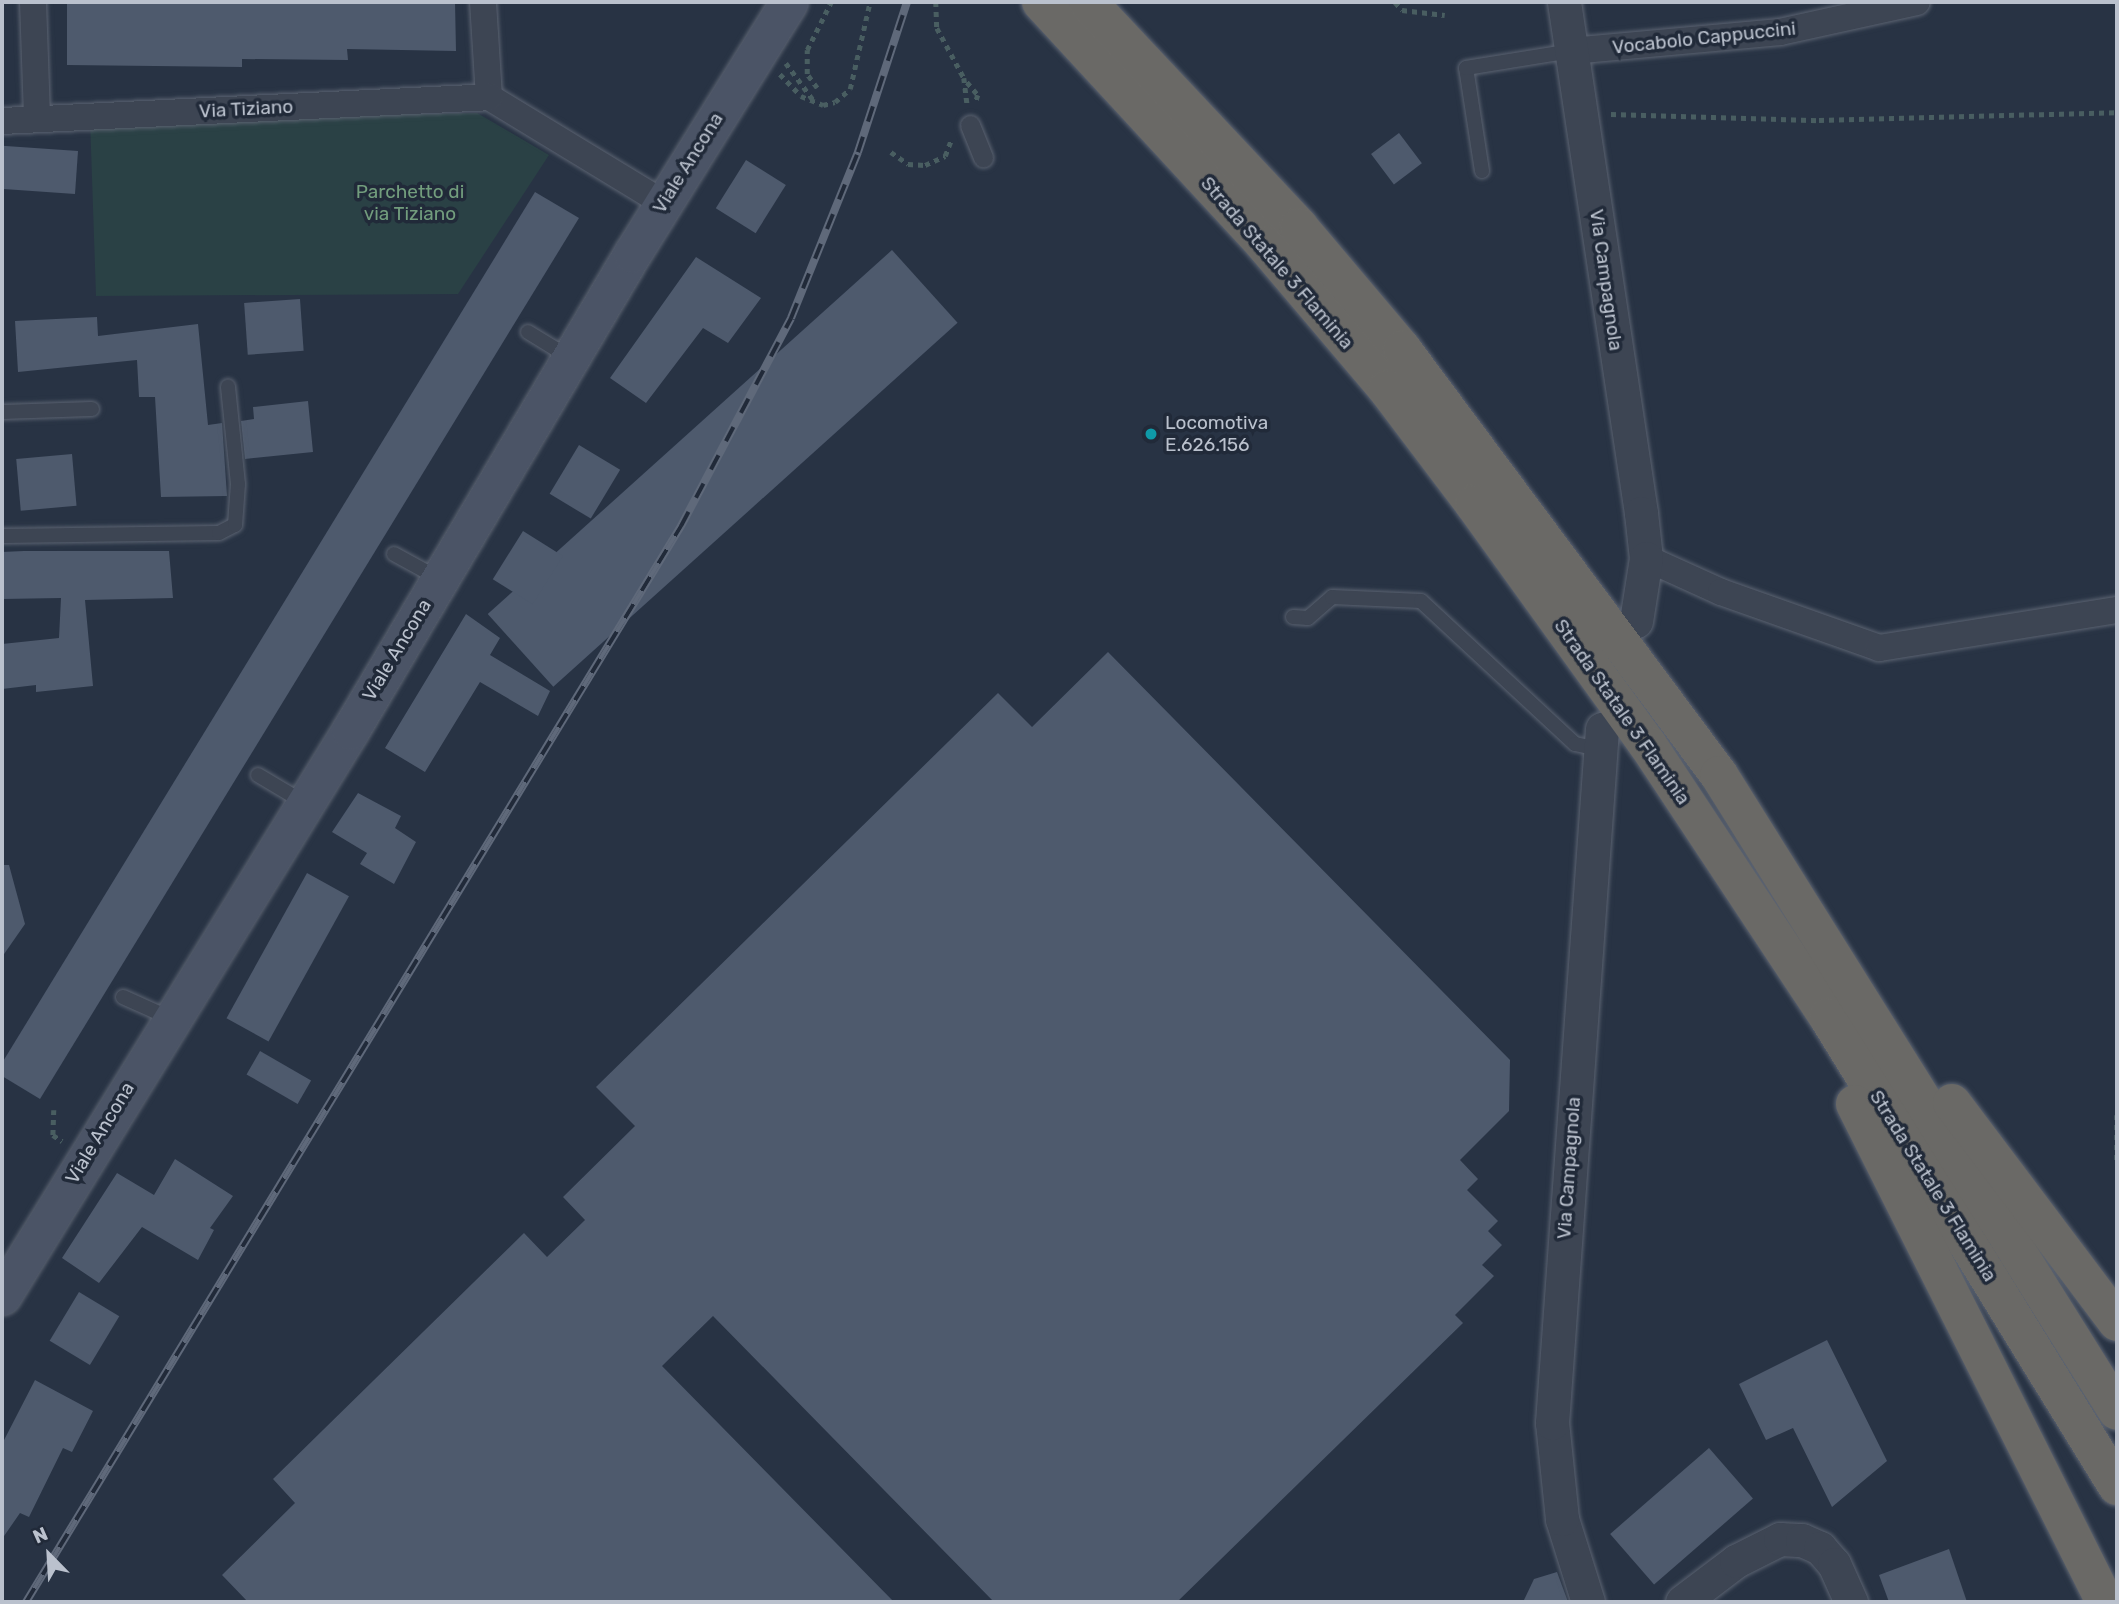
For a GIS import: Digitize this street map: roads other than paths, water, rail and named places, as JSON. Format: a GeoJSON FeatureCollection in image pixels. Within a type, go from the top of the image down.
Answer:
{"type":"FeatureCollection","features":[{"type":"Feature","properties":{"kind":"highway","name":"Strada Statale 3 Flaminia"},"geometry":{"type":"LineString","coordinates":[[1041,2],[1265,245],[1387,388],[1640,734],[1828,1017],[2117,1486]]}},
{"type":"Feature","properties":{"kind":"highway","name":"Strada Statale 3 Flaminia"},"geometry":{"type":"LineString","coordinates":[[1088,2],[1300,227],[1402,349],[1719,775],[2117,1411]]}},
{"type":"Feature","properties":{"kind":"highway"},"geometry":{"type":"LineString","coordinates":[[1719,775],[1816,892],[1961,1117],[2117,1322]]}},
{"type":"Feature","properties":{"kind":"highway"},"geometry":{"type":"LineString","coordinates":[[1708,836],[1754,935],[1839,1071],[2105,1602]]}},
{"type":"Feature","properties":{"kind":"main road","name":"Viale Ancona"},"geometry":{"type":"LineString","coordinates":[[3,1291],[305,803],[663,203],[789,2]]}},
{"type":"Feature","properties":{"kind":"street"},"geometry":{"type":"LineString","coordinates":[[33,2],[37,118]]}},
{"type":"Feature","properties":{"kind":"street"},"geometry":{"type":"LineString","coordinates":[[483,2],[489,97],[663,203]]}},
{"type":"Feature","properties":{"kind":"street","name":"Via Campagnola"},"geometry":{"type":"LineString","coordinates":[[1564,2],[1646,558],[1636,621]]}},
{"type":"Feature","properties":{"kind":"street","name":"Vocabolo Cappuccini"},"geometry":{"type":"LineString","coordinates":[[1572,51],[1780,32],[1917,2]]}},
{"type":"Feature","properties":{"kind":"street","name":"Via Tiziano"},"geometry":{"type":"LineString","coordinates":[[2,121],[489,97]]}},
{"type":"Feature","properties":{"kind":"street"},"geometry":{"type":"LineString","coordinates":[[963,122],[983,157]]}},
{"type":"Feature","properties":{"kind":"street"},"geometry":{"type":"LineString","coordinates":[[1646,558],[1721,592],[1879,648],[2117,610]]}},
{"type":"Feature","properties":{"kind":"street","name":"Via Campagnola"},"geometry":{"type":"LineString","coordinates":[[1588,1602],[1562,1519],[1552,1423],[1600,739]]}},
{"type":"Feature","properties":{"kind":"street"},"geometry":{"type":"LineString","coordinates":[[1682,1602],[1736,1561],[1780,1539],[1802,1541],[1820,1548],[1835,1564],[1851,1602]]}},
{"type":"Feature","properties":{"kind":"lane"},"geometry":{"type":"LineString","coordinates":[[1482,171],[1466,68],[1572,51]]}},
{"type":"Feature","properties":{"kind":"lane"},"geometry":{"type":"LineString","coordinates":[[528,332],[570,358]]}},
{"type":"Feature","properties":{"kind":"lane"},"geometry":{"type":"LineString","coordinates":[[2,536],[219,534],[235,525],[238,484],[228,387]]}},
{"type":"Feature","properties":{"kind":"lane"},"geometry":{"type":"LineString","coordinates":[[2,412],[92,409]]}},
{"type":"Feature","properties":{"kind":"lane"},"geometry":{"type":"LineString","coordinates":[[394,554],[439,579]]}},
{"type":"Feature","properties":{"kind":"lane"},"geometry":{"type":"LineString","coordinates":[[1293,617],[1308,618],[1332,597],[1421,601],[1575,744],[1600,739]]}},
{"type":"Feature","properties":{"kind":"lane"},"geometry":{"type":"LineString","coordinates":[[258,775],[305,803]]}},
{"type":"Feature","properties":{"kind":"lane"},"geometry":{"type":"LineString","coordinates":[[123,997],[170,1018]]}},
{"type":"Feature","properties":{"kind":"railway"},"geometry":{"type":"LineString","coordinates":[[26,1602],[681,526],[791,318],[858,152],[907,2]]}},
{"type":"Feature","properties":{"kind":"place","name":"Locomotiva E.626.156"},"geometry":{"type":"Point","coordinates":[1151,434]}},
{"type":"Feature","properties":{"kind":"park label","name":"Parchetto di via Tiziano"},"geometry":{"type":"Point","coordinates":[410,203]}}]}
